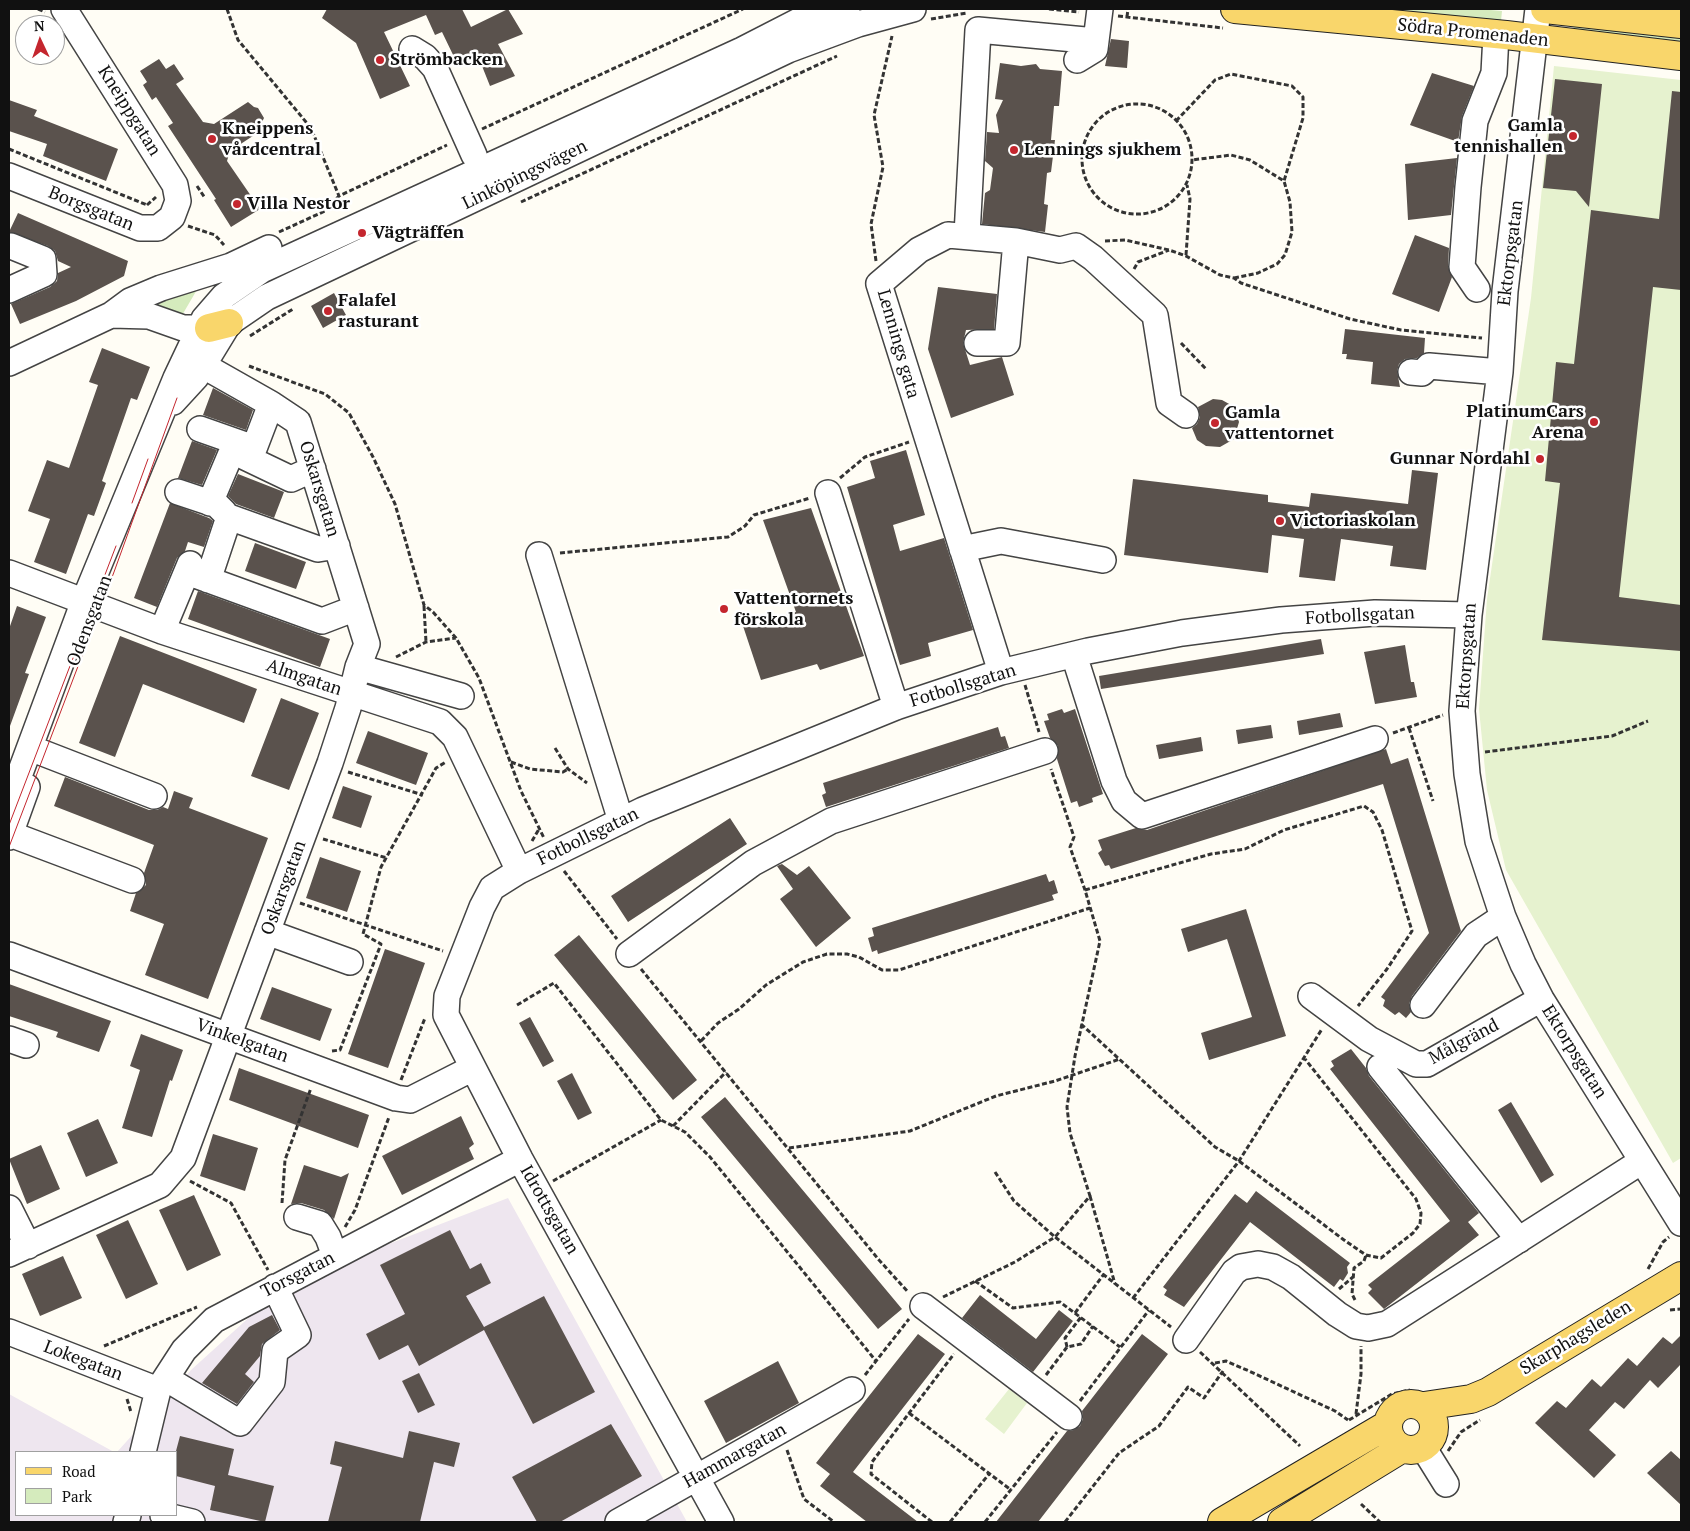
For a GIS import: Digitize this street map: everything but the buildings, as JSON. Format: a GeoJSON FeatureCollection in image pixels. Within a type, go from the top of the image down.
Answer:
{"type":"FeatureCollection","features":[{"type":"Feature","properties":{"kind":"main road","name":"Södra Promenaden"},"geometry":{"type":"LineString","coordinates":[[1235,9],[1535,38],[1681,56]]}},
{"type":"Feature","properties":{"kind":"main road","name":"Södra Promenaden"},"geometry":{"type":"LineString","coordinates":[[1545,9],[1670,18]]}},
{"type":"Feature","properties":{"kind":"main road","name":"Skarphagsleden"},"geometry":{"type":"LineString","coordinates":[[1282,1522],[1419,1424],[1488,1392],[1681,1276]]}},
{"type":"Feature","properties":{"kind":"main road"},"geometry":{"type":"LineString","coordinates":[[1408,1403],[1419,1424],[1390,1438],[1387,1425],[1392,1413],[1408,1403]]}},
{"type":"Feature","properties":{"kind":"main road"},"geometry":{"type":"LineString","coordinates":[[1222,1522],[1387,1425]]}},
{"type":"Feature","properties":{"kind":"street","name":"Kneippgatan"},"geometry":{"type":"LineString","coordinates":[[64,9],[175,185],[178,201],[172,217]]}},
{"type":"Feature","properties":{"kind":"street","name":"Linköpingsvägen"},"geometry":{"type":"LineString","coordinates":[[9,363],[111,315],[130,301],[189,279],[470,146],[800,9]]}},
{"type":"Feature","properties":{"kind":"street"},"geometry":{"type":"LineString","coordinates":[[227,260],[742,50],[822,9]]}},
{"type":"Feature","properties":{"kind":"street"},"geometry":{"type":"LineString","coordinates":[[212,330],[228,304],[260,282],[847,9]]}},
{"type":"Feature","properties":{"kind":"street"},"geometry":{"type":"LineString","coordinates":[[1077,60],[1095,49],[1100,9]]}},
{"type":"Feature","properties":{"kind":"street","name":"Ektorpsgatan"},"geometry":{"type":"LineString","coordinates":[[1538,9],[1500,372],[1469,615],[1462,711],[1467,774],[1478,841],[1503,917],[1541,999],[1642,1161],[1676,1229]]}},
{"type":"Feature","properties":{"kind":"street","name":"Linköpingsvägen"},"geometry":{"type":"LineString","coordinates":[[111,315],[149,316],[212,330],[267,297],[788,50],[858,24],[918,15]]}},
{"type":"Feature","properties":{"kind":"street"},"geometry":{"type":"LineString","coordinates":[[967,235],[978,30],[1096,41]]}},
{"type":"Feature","properties":{"kind":"street"},"geometry":{"type":"LineString","coordinates":[[1477,290],[1462,267],[1475,121],[1494,73],[1496,34]]}},
{"type":"Feature","properties":{"kind":"street"},"geometry":{"type":"LineString","coordinates":[[412,49],[426,57],[435,68],[470,146]]}},
{"type":"Feature","properties":{"kind":"street","name":"Borgsgatan"},"geometry":{"type":"LineString","coordinates":[[9,176],[140,228],[158,228],[172,217]]}},
{"type":"Feature","properties":{"kind":"street","name":"Lennings gata"},"geometry":{"type":"LineString","coordinates":[[1010,670],[962,549],[879,284],[919,250],[948,235],[1016,240],[1060,250],[1076,246]]}},
{"type":"Feature","properties":{"kind":"street"},"geometry":{"type":"LineString","coordinates":[[977,343],[1007,343],[1016,240]]}},
{"type":"Feature","properties":{"kind":"street"},"geometry":{"type":"LineString","coordinates":[[9,290],[44,274],[43,259],[11,246]]}},
{"type":"Feature","properties":{"kind":"street"},"geometry":{"type":"LineString","coordinates":[[1076,246],[1093,258],[1155,315],[1169,403],[1186,416]]}},
{"type":"Feature","properties":{"kind":"street","name":"Odensgatan"},"geometry":{"type":"LineString","coordinates":[[212,330],[198,301],[227,260]]}},
{"type":"Feature","properties":{"kind":"street","name":"Odensgatan"},"geometry":{"type":"LineString","coordinates":[[9,835],[35,750],[90,604],[173,400],[196,377],[196,365],[212,330]]}},
{"type":"Feature","properties":{"kind":"street","name":"Odensgatan"},"geometry":{"type":"LineString","coordinates":[[173,400],[172,367],[212,330]]}},
{"type":"Feature","properties":{"kind":"street"},"geometry":{"type":"LineString","coordinates":[[196,365],[271,404],[250,452]]}},
{"type":"Feature","properties":{"kind":"street"},"geometry":{"type":"LineString","coordinates":[[1411,372],[1422,373],[1429,366],[1500,372]]}},
{"type":"Feature","properties":{"kind":"street","name":"Oskarsgatan"},"geometry":{"type":"LineString","coordinates":[[18,1250],[160,1184],[183,1158],[330,763],[351,694],[366,668],[366,644],[298,422],[271,404]]}},
{"type":"Feature","properties":{"kind":"street"},"geometry":{"type":"LineString","coordinates":[[200,429],[250,452],[291,479],[313,469]]}},
{"type":"Feature","properties":{"kind":"street"},"geometry":{"type":"LineString","coordinates":[[162,631],[195,572],[219,510],[232,451],[250,452]]}},
{"type":"Feature","properties":{"kind":"street"},"geometry":{"type":"LineString","coordinates":[[178,492],[318,549],[337,546]]}},
{"type":"Feature","properties":{"kind":"street"},"geometry":{"type":"LineString","coordinates":[[828,493],[896,707]]}},
{"type":"Feature","properties":{"kind":"street"},"geometry":{"type":"LineString","coordinates":[[962,549],[1001,541],[1103,560]]}},
{"type":"Feature","properties":{"kind":"street"},"geometry":{"type":"LineString","coordinates":[[539,555],[621,820]]}},
{"type":"Feature","properties":{"kind":"street"},"geometry":{"type":"LineString","coordinates":[[195,572],[322,621],[356,608]]}},
{"type":"Feature","properties":{"kind":"street","name":"Almgatan"},"geometry":{"type":"LineString","coordinates":[[9,573],[162,631],[351,694],[432,718],[447,728],[455,737],[519,871]]}},
{"type":"Feature","properties":{"kind":"street","name":"Fotbollsgatan"},"geometry":{"type":"LineString","coordinates":[[492,888],[519,871],[621,820],[896,707],[1010,670],[1182,633],[1281,620],[1375,613],[1469,615]]}},
{"type":"Feature","properties":{"kind":"street"},"geometry":{"type":"LineString","coordinates":[[1074,655],[1114,781],[1124,801],[1142,816],[1375,739]]}},
{"type":"Feature","properties":{"kind":"street"},"geometry":{"type":"LineString","coordinates":[[366,668],[461,696]]}},
{"type":"Feature","properties":{"kind":"street"},"geometry":{"type":"LineString","coordinates":[[9,803],[35,750],[154,796]]}},
{"type":"Feature","properties":{"kind":"street"},"geometry":{"type":"LineString","coordinates":[[629,954],[753,863],[831,821],[1045,751]]}},
{"type":"Feature","properties":{"kind":"street"},"geometry":{"type":"LineString","coordinates":[[9,835],[132,880]]}},
{"type":"Feature","properties":{"kind":"street","name":"Idrottsgatan"},"geometry":{"type":"LineString","coordinates":[[492,888],[482,907],[447,996],[445,1007],[450,1023],[520,1160],[721,1522]]}},
{"type":"Feature","properties":{"kind":"street"},"geometry":{"type":"LineString","coordinates":[[1423,1005],[1476,935],[1503,917]]}},
{"type":"Feature","properties":{"kind":"street"},"geometry":{"type":"LineString","coordinates":[[267,932],[350,962]]}},
{"type":"Feature","properties":{"kind":"street","name":"Vinkelgatan"},"geometry":{"type":"LineString","coordinates":[[9,955],[396,1098],[410,1100],[473,1068]]}},
{"type":"Feature","properties":{"kind":"street","name":"Målgränd"},"geometry":{"type":"LineString","coordinates":[[1311,996],[1369,1039],[1416,1064],[1427,1064],[1541,999]]}},
{"type":"Feature","properties":{"kind":"street"},"geometry":{"type":"LineString","coordinates":[[1380,1067],[1519,1240]]}},
{"type":"Feature","properties":{"kind":"street","name":"Torsgatan"},"geometry":{"type":"LineString","coordinates":[[143,1451],[162,1384],[184,1350],[214,1320],[269,1274],[520,1160]]}},
{"type":"Feature","properties":{"kind":"street"},"geometry":{"type":"LineString","coordinates":[[1186,1340],[1234,1272],[1241,1267],[1253,1265],[1273,1267],[1291,1277],[1337,1314],[1358,1327],[1377,1327],[1387,1324],[1642,1161]]}},
{"type":"Feature","properties":{"kind":"street"},"geometry":{"type":"LineString","coordinates":[[9,1208],[18,1250]]}},
{"type":"Feature","properties":{"kind":"street"},"geometry":{"type":"LineString","coordinates":[[297,1217],[320,1224],[332,1246]]}},
{"type":"Feature","properties":{"kind":"street","name":"Lokegatan"},"geometry":{"type":"LineString","coordinates":[[9,1332],[162,1384],[240,1423],[272,1382],[275,1351],[298,1336],[269,1274]]}},
{"type":"Feature","properties":{"kind":"street"},"geometry":{"type":"LineString","coordinates":[[923,1306],[965,1340],[1069,1417]]}},
{"type":"Feature","properties":{"kind":"street","name":"Hammargatan"},"geometry":{"type":"LineString","coordinates":[[618,1522],[852,1390]]}},
{"type":"Feature","properties":{"kind":"street"},"geometry":{"type":"LineString","coordinates":[[1419,1424],[1446,1484]]}},
{"type":"Feature","properties":{"kind":"street"},"geometry":{"type":"LineString","coordinates":[[167,1516],[192,1522]]}},
{"type":"Feature","properties":{"kind":"path"},"geometry":{"type":"LineString","coordinates":[[227,9],[238,40],[311,128],[339,196]]}},
{"type":"Feature","properties":{"kind":"path"},"geometry":{"type":"LineString","coordinates":[[271,236],[324,212],[339,196],[470,146],[743,9]]}},
{"type":"Feature","properties":{"kind":"path"},"geometry":{"type":"LineString","coordinates":[[1128,9],[1128,17]]}},
{"type":"Feature","properties":{"kind":"path"},"geometry":{"type":"LineString","coordinates":[[918,15],[968,12]]}},
{"type":"Feature","properties":{"kind":"path"},"geometry":{"type":"LineString","coordinates":[[879,284],[871,224],[883,167],[874,115],[893,31],[886,34]]}},
{"type":"Feature","properties":{"kind":"path"},"geometry":{"type":"LineString","coordinates":[[515,204],[838,55]]}},
{"type":"Feature","properties":{"kind":"path"},"geometry":{"type":"LineString","coordinates":[[1176,121],[1215,80],[1231,74],[1292,86],[1303,97],[1304,118],[1284,181],[1290,202],[1292,232],[1285,255],[1277,264],[1258,273],[1234,278]]}},
{"type":"Feature","properties":{"kind":"path"},"geometry":{"type":"LineString","coordinates":[[1186,256],[1190,199],[1187,184],[1192,160],[1192,149],[1183,128],[1171,115],[1153,106],[1139,104],[1120,106],[1105,114],[1090,130],[1084,152],[1083,168],[1089,186],[1103,201],[1117,210],[1135,214],[1153,211],[1167,205],[1187,184]]}},
{"type":"Feature","properties":{"kind":"path"},"geometry":{"type":"LineString","coordinates":[[9,149],[148,205],[182,224],[215,235],[227,260]]}},
{"type":"Feature","properties":{"kind":"path"},"geometry":{"type":"LineString","coordinates":[[1072,151],[1084,152]]}},
{"type":"Feature","properties":{"kind":"path"},"geometry":{"type":"LineString","coordinates":[[1192,160],[1231,155],[1250,160],[1284,181]]}},
{"type":"Feature","properties":{"kind":"path"},"geometry":{"type":"LineString","coordinates":[[1076,246],[1079,242],[1125,240],[1169,250],[1186,256],[1220,275],[1234,278],[1241,283],[1350,319],[1401,330],[1502,340]]}},
{"type":"Feature","properties":{"kind":"path"},"geometry":{"type":"LineString","coordinates":[[1139,300],[1130,277],[1138,262],[1169,250]]}},
{"type":"Feature","properties":{"kind":"path"},"geometry":{"type":"LineString","coordinates":[[212,330],[302,304]]}},
{"type":"Feature","properties":{"kind":"path"},"geometry":{"type":"LineString","coordinates":[[1184,347],[1206,369]]}},
{"type":"Feature","properties":{"kind":"path"},"geometry":{"type":"LineString","coordinates":[[243,364],[325,394],[348,413],[373,457],[395,504],[424,605],[426,642]]}},
{"type":"Feature","properties":{"kind":"path"},"geometry":{"type":"LineString","coordinates":[[539,555],[728,537],[745,526],[754,515],[828,493],[844,473],[865,457],[926,437]]}},
{"type":"Feature","properties":{"kind":"path"},"geometry":{"type":"LineString","coordinates":[[424,605],[433,612],[456,638],[479,678],[510,762],[539,829],[594,912],[879,1260],[923,1306]]}},
{"type":"Feature","properties":{"kind":"path"},"geometry":{"type":"LineString","coordinates":[[366,668],[381,664],[426,642],[456,638]]}},
{"type":"Feature","properties":{"kind":"path"},"geometry":{"type":"LineString","coordinates":[[1010,670],[1045,751],[1074,837],[1070,847],[1086,890],[1100,942],[1081,1024],[1067,1107],[1070,1133],[1115,1284]]}},
{"type":"Feature","properties":{"kind":"path"},"geometry":{"type":"LineString","coordinates":[[1375,739],[1446,714]]}},
{"type":"Feature","properties":{"kind":"path"},"geometry":{"type":"LineString","coordinates":[[1478,753],[1612,736],[1648,721]]}},
{"type":"Feature","properties":{"kind":"path"},"geometry":{"type":"LineString","coordinates":[[1409,728],[1433,801]]}},
{"type":"Feature","properties":{"kind":"path"},"geometry":{"type":"LineString","coordinates":[[555,748],[568,769],[591,786],[612,789]]}},
{"type":"Feature","properties":{"kind":"path"},"geometry":{"type":"LineString","coordinates":[[297,1217],[282,1210],[285,1160],[324,1053],[340,1050],[381,944],[364,934],[381,867],[436,768],[450,759]]}},
{"type":"Feature","properties":{"kind":"path"},"geometry":{"type":"LineString","coordinates":[[510,762],[530,769],[563,772],[568,769]]}},
{"type":"Feature","properties":{"kind":"path"},"geometry":{"type":"LineString","coordinates":[[342,770],[422,795]]}},
{"type":"Feature","properties":{"kind":"path"},"geometry":{"type":"LineString","coordinates":[[1086,890],[1211,854],[1245,849],[1284,830],[1364,806],[1373,812],[1382,830],[1412,930],[1387,968],[1312,1043],[1305,1059],[1239,1161],[1133,1298]]}},
{"type":"Feature","properties":{"kind":"path"},"geometry":{"type":"LineString","coordinates":[[318,838],[387,858]]}},
{"type":"Feature","properties":{"kind":"path"},"geometry":{"type":"LineString","coordinates":[[295,902],[366,924],[451,954]]}},
{"type":"Feature","properties":{"kind":"path"},"geometry":{"type":"LineString","coordinates":[[701,1041],[718,1022],[739,1009],[766,985],[803,962],[827,954],[847,954],[860,958],[882,970],[899,970],[1090,908]]}},
{"type":"Feature","properties":{"kind":"path"},"geometry":{"type":"LineString","coordinates":[[517,1005],[554,983],[660,1120],[685,1132],[710,1156],[876,1360]]}},
{"type":"Feature","properties":{"kind":"path"},"geometry":{"type":"LineString","coordinates":[[332,1246],[355,1210],[426,1017]]}},
{"type":"Feature","properties":{"kind":"path"},"geometry":{"type":"LineString","coordinates":[[1081,1024],[1216,1147],[1239,1161],[1366,1255],[1381,1258],[1413,1233],[1420,1224],[1421,1213],[1416,1199],[1305,1059]]}},
{"type":"Feature","properties":{"kind":"path"},"geometry":{"type":"LineString","coordinates":[[788,1148],[910,1131],[996,1096],[1072,1076],[1120,1059]]}},
{"type":"Feature","properties":{"kind":"path"},"geometry":{"type":"LineString","coordinates":[[673,1126],[726,1072]]}},
{"type":"Feature","properties":{"kind":"path"},"geometry":{"type":"LineString","coordinates":[[537,1190],[660,1120]]}},
{"type":"Feature","properties":{"kind":"path"},"geometry":{"type":"LineString","coordinates":[[171,1172],[231,1203],[269,1274]]}},
{"type":"Feature","properties":{"kind":"path"},"geometry":{"type":"LineString","coordinates":[[995,1172],[1014,1201],[1055,1237],[1214,1363],[1300,1446]]}},
{"type":"Feature","properties":{"kind":"path"},"geometry":{"type":"LineString","coordinates":[[852,1390],[916,1310],[1015,1262],[1055,1237],[1090,1196]]}},
{"type":"Feature","properties":{"kind":"path"},"geometry":{"type":"LineString","coordinates":[[1641,1274],[1649,1269],[1663,1242],[1676,1229]]}},
{"type":"Feature","properties":{"kind":"path"},"geometry":{"type":"LineString","coordinates":[[1356,1415],[1362,1358],[1355,1301],[1352,1294],[1353,1273],[1354,1268],[1364,1261],[1366,1255]]}},
{"type":"Feature","properties":{"kind":"path"},"geometry":{"type":"LineString","coordinates":[[1075,1313],[1104,1274]]}},
{"type":"Feature","properties":{"kind":"path"},"geometry":{"type":"LineString","coordinates":[[974,1281],[1013,1308],[1060,1302],[1120,1347]]}},
{"type":"Feature","properties":{"kind":"path"},"geometry":{"type":"LineString","coordinates":[[96,1344],[105,1347],[204,1303]]}},
{"type":"Feature","properties":{"kind":"path"},"geometry":{"type":"LineString","coordinates":[[985,1522],[1069,1417],[1149,1310]]}},
{"type":"Feature","properties":{"kind":"path"},"geometry":{"type":"LineString","coordinates":[[1067,1347],[1065,1338],[1081,1317]]}},
{"type":"Feature","properties":{"kind":"path"},"geometry":{"type":"LineString","coordinates":[[1034,1391],[1067,1347],[1081,1344],[1093,1326]]}},
{"type":"Feature","properties":{"kind":"path"},"geometry":{"type":"LineString","coordinates":[[932,1522],[870,1474],[872,1462],[965,1340]]}},
{"type":"Feature","properties":{"kind":"path"},"geometry":{"type":"LineString","coordinates":[[1214,1363],[1226,1361],[1335,1411],[1348,1420],[1392,1394],[1419,1424]]}},
{"type":"Feature","properties":{"kind":"path"},"geometry":{"type":"LineString","coordinates":[[1065,1522],[1119,1454],[1158,1426],[1188,1387],[1204,1398],[1223,1372]]}},
{"type":"Feature","properties":{"kind":"path"},"geometry":{"type":"LineString","coordinates":[[126,1397],[131,1413],[129,1421]]}},
{"type":"Feature","properties":{"kind":"path"},"geometry":{"type":"LineString","coordinates":[[909,1413],[1011,1490]]}},
{"type":"Feature","properties":{"kind":"path"},"geometry":{"type":"LineString","coordinates":[[780,1430],[804,1499],[834,1522]]}},
{"type":"Feature","properties":{"kind":"path"},"geometry":{"type":"LineString","coordinates":[[950,1522],[989,1474]]}},
{"type":"Feature","properties":{"kind":"path"},"geometry":{"type":"LineString","coordinates":[[1361,1504],[1380,1522]]}},
{"type":"Feature","properties":{"kind":"shaded area"},"geometry":{"type":"Polygon","coordinates":[[[508,1198],[687,1522],[9,1522],[9,1394],[112,1451],[15,1451],[15,1516],[178,1516],[178,1451],[118,1451],[191,1370],[254,1313],[313,1283],[329,1270],[350,1259],[508,1198]]]}},
{"type":"Feature","properties":{"kind":"green space"},"geometry":{"type":"Polygon","coordinates":[[[1305,9],[1479,9],[1502,11],[1500,31],[1305,9]]]}},
{"type":"Feature","properties":{"kind":"green space"},"geometry":{"type":"Polygon","coordinates":[[[1575,18],[1681,29],[1681,50],[1572,38],[1575,18]]]}},
{"type":"Feature","properties":{"kind":"green space"},"geometry":{"type":"Polygon","coordinates":[[[1554,66],[1681,80],[1681,1158],[1673,1163],[1506,870],[1487,790],[1479,709],[1487,599],[1531,298],[1554,66]]]}},
{"type":"Feature","properties":{"kind":"green space"},"geometry":{"type":"Polygon","coordinates":[[[198,288],[181,317],[154,307],[154,303],[198,288]]]}},
{"type":"Feature","properties":{"kind":"green space"},"geometry":{"type":"Polygon","coordinates":[[[1009,1389],[1027,1403],[1004,1434],[985,1419],[1009,1389]]]}},
{"type":"Feature","properties":{"kind":"tram line"},"geometry":{"type":"LineString","coordinates":[[9,847],[114,572],[177,398]]}},
{"type":"Feature","properties":{"kind":"tram line"},"geometry":{"type":"LineString","coordinates":[[132,503],[148,459]]}},
{"type":"Feature","properties":{"kind":"tram line"},"geometry":{"type":"LineString","coordinates":[[9,825],[116,546]]}},
{"type":"Feature","properties":{"kind":"place","name":"Strömbacken"},"geometry":{"type":"Point","coordinates":[380,60]}},
{"type":"Feature","properties":{"kind":"place","name":"Gamla tennishallen"},"geometry":{"type":"Point","coordinates":[1573,136]}},
{"type":"Feature","properties":{"kind":"place","name":"Kneippens vårdcentral"},"geometry":{"type":"Point","coordinates":[212,139]}},
{"type":"Feature","properties":{"kind":"place","name":"Lennings sjukhem"},"geometry":{"type":"Point","coordinates":[1014,150]}},
{"type":"Feature","properties":{"kind":"place","name":"Villa Nestor"},"geometry":{"type":"Point","coordinates":[237,204]}},
{"type":"Feature","properties":{"kind":"place","name":"Vägträffen"},"geometry":{"type":"Point","coordinates":[362,233]}},
{"type":"Feature","properties":{"kind":"place","name":"Falafel rasturant"},"geometry":{"type":"Point","coordinates":[328,311]}},
{"type":"Feature","properties":{"kind":"place","name":"PlatinumCars Arena"},"geometry":{"type":"Point","coordinates":[1594,422]}},
{"type":"Feature","properties":{"kind":"place","name":"Gamla vattentornet"},"geometry":{"type":"Point","coordinates":[1215,423]}},
{"type":"Feature","properties":{"kind":"place","name":"Gunnar Nordahl"},"geometry":{"type":"Point","coordinates":[1540,459]}},
{"type":"Feature","properties":{"kind":"place","name":"Victoriaskolan"},"geometry":{"type":"Point","coordinates":[1280,521]}},
{"type":"Feature","properties":{"kind":"place","name":"Vattentornets förskola"},"geometry":{"type":"Point","coordinates":[724,609]}}]}
